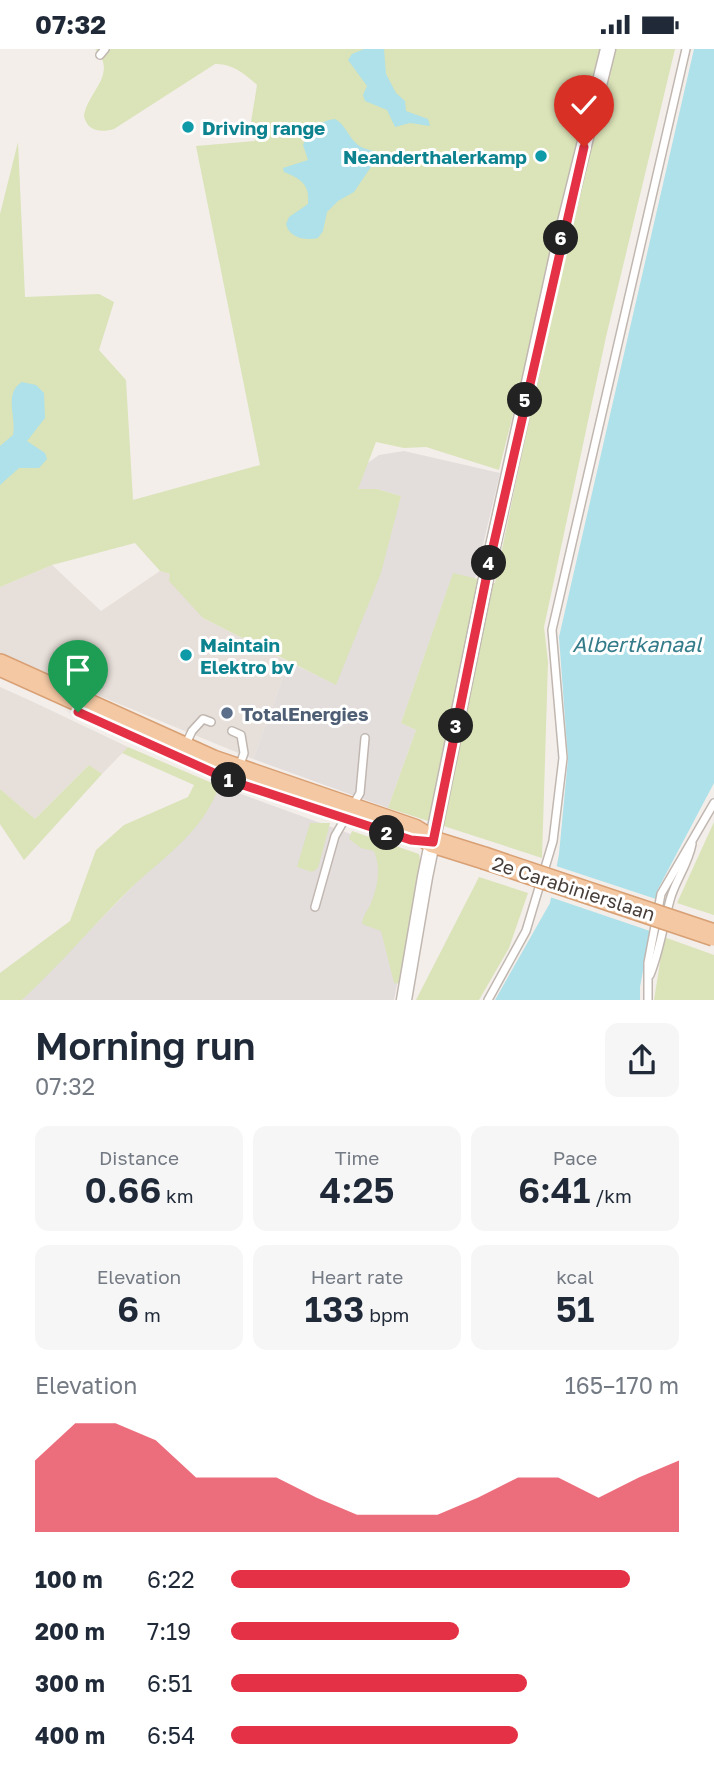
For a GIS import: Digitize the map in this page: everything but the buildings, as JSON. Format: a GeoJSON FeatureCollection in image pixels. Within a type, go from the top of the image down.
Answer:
{"type":"FeatureCollection","features":[{"type":"Feature","properties":{"kind":"main road","name":"2e Carabinierslaan"},"geometry":{"type":"LineString","coordinates":[[6,673],[237,776],[348,814],[411,840],[433,842],[714,935]]}},
{"type":"Feature","properties":{"kind":"street"},"geometry":{"type":"LineString","coordinates":[[404,1000],[499,515],[559,246],[608,49]]}},
{"type":"Feature","properties":{"kind":"lane"},"geometry":{"type":"LineString","coordinates":[[488,1000],[526,931],[553,841],[563,758],[552,630],[686,49]]}},
{"type":"Feature","properties":{"kind":"lane"},"geometry":{"type":"LineString","coordinates":[[181,753],[192,731],[204,719],[211,722]]}},
{"type":"Feature","properties":{"kind":"lane"},"geometry":{"type":"LineString","coordinates":[[232,731],[241,735],[244,753],[237,776]]}},
{"type":"Feature","properties":{"kind":"lane"},"geometry":{"type":"LineString","coordinates":[[315,907],[335,836],[360,793],[365,738]]}},
{"type":"Feature","properties":{"kind":"lane"},"geometry":{"type":"LineString","coordinates":[[648,1000],[648,963],[661,894],[714,803]]}},
{"type":"Feature","properties":{"kind":"shaded area"},"geometry":{"type":"Polygon","coordinates":[[[404,451],[500,473],[475,579],[453,574],[401,723],[416,730],[388,808],[253,759],[289,662],[335,684],[401,496],[377,489],[358,489],[360,478],[366,464],[379,455],[404,451]]]}},
{"type":"Feature","properties":{"kind":"shaded area"},"geometry":{"type":"Polygon","coordinates":[[[52,565],[101,611],[160,571],[170,574],[203,618],[289,662],[253,759],[0,655],[0,587],[52,565]]]}},
{"type":"Feature","properties":{"kind":"shaded area"},"geometry":{"type":"Polygon","coordinates":[[[0,687],[128,747],[102,774],[89,765],[35,819],[0,789],[0,687]]]}},
{"type":"Feature","properties":{"kind":"shaded area"},"geometry":{"type":"Polygon","coordinates":[[[219,786],[422,860],[394,1000],[22,1000],[132,887],[216,794],[219,786]]]}},
{"type":"Feature","properties":{"kind":"green space"},"geometry":{"type":"Polygon","coordinates":[[[95,49],[601,49],[561,224],[499,470],[426,447],[404,448],[376,442],[358,489],[377,489],[401,496],[381,573],[336,685],[203,618],[169,581],[170,574],[160,571],[135,543],[52,565],[0,587],[0,214],[18,142],[25,297],[99,294],[114,302],[99,350],[126,380],[133,500],[260,465],[196,146],[255,141],[251,122],[257,85],[233,67],[215,64],[114,129],[100,131],[91,128],[84,116],[103,75],[102,58],[95,49]]]}},
{"type":"Feature","properties":{"kind":"green space"},"geometry":{"type":"Polygon","coordinates":[[[606,49],[675,49],[606,337],[544,627],[548,662],[542,858],[388,808],[416,730],[401,723],[453,573],[495,583],[606,49]]]}},
{"type":"Feature","properties":{"kind":"green space"},"geometry":{"type":"Polygon","coordinates":[[[128,747],[219,786],[212,802],[194,830],[132,887],[22,1000],[0,1000],[0,973],[70,921],[96,850],[124,825],[188,797],[194,785],[122,753],[128,747]]]}},
{"type":"Feature","properties":{"kind":"green space"},"geometry":{"type":"Polygon","coordinates":[[[89,765],[102,774],[24,860],[0,824],[0,789],[35,819],[89,765]]]}},
{"type":"Feature","properties":{"kind":"green space"},"geometry":{"type":"Polygon","coordinates":[[[714,822],[714,915],[677,903],[714,822]]]}},
{"type":"Feature","properties":{"kind":"green space"},"geometry":{"type":"Polygon","coordinates":[[[310,823],[330,823],[318,868],[312,872],[297,867],[310,823]]]}},
{"type":"Feature","properties":{"kind":"green space"},"geometry":{"type":"Polygon","coordinates":[[[352,831],[419,854],[422,871],[403,984],[394,983],[381,931],[362,924],[375,890],[377,864],[374,851],[361,848],[349,839],[352,831]]]}},
{"type":"Feature","properties":{"kind":"green space"},"geometry":{"type":"Polygon","coordinates":[[[479,877],[528,893],[509,948],[479,1000],[416,1000],[479,877]]]}},
{"type":"Feature","properties":{"kind":"green space"},"geometry":{"type":"Polygon","coordinates":[[[664,937],[714,955],[714,1000],[654,1000],[664,937]]]}},
{"type":"Feature","properties":{"kind":"water"},"geometry":{"type":"Polygon","coordinates":[[[364,49],[384,49],[386,74],[396,93],[405,101],[406,111],[428,119],[430,126],[410,123],[395,127],[387,110],[365,101],[363,95],[367,86],[348,60],[352,54],[364,49]]]}},
{"type":"Feature","properties":{"kind":"water","name":"Albertkanaal"},"geometry":{"type":"Polygon","coordinates":[[[694,49],[714,49],[714,783],[658,889],[640,1000],[495,1000],[550,903],[559,854],[568,759],[559,637],[694,49]]]}},
{"type":"Feature","properties":{"kind":"water"},"geometry":{"type":"Polygon","coordinates":[[[335,119],[358,145],[379,155],[354,192],[338,201],[327,212],[323,231],[318,238],[299,237],[291,233],[286,224],[289,217],[308,204],[306,187],[284,172],[283,168],[308,160],[303,145],[308,135],[314,127],[335,119]]]}},
{"type":"Feature","properties":{"kind":"water"},"geometry":{"type":"Polygon","coordinates":[[[22,382],[36,385],[44,393],[45,418],[27,441],[45,453],[47,459],[39,468],[19,468],[0,485],[0,446],[13,435],[13,393],[22,382]]]}},
{"type":"Feature","properties":{"kind":"pier"},"geometry":{"type":"Polygon","coordinates":[[[553,865],[659,900],[653,932],[547,896],[553,865]]]}},
{"type":"Feature","properties":{"kind":"place","name":"Driving range"},"geometry":{"type":"Point","coordinates":[188,127]}},
{"type":"Feature","properties":{"kind":"place","name":"Neanderthalerkamp"},"geometry":{"type":"Point","coordinates":[541,156]}},
{"type":"Feature","properties":{"kind":"place","name":"Maintain Elektro bv"},"geometry":{"type":"Point","coordinates":[186,655]}},
{"type":"Feature","properties":{"kind":"place","name":"TotalEnergies"},"geometry":{"type":"Point","coordinates":[227,713]}},
{"type":"Feature","properties":{"kind":"route"},"geometry":{"type":"LineString","coordinates":[[78,712],[234,782],[344,820],[411,840],[433,842],[488,569],[559,246],[584,147]]}}]}
